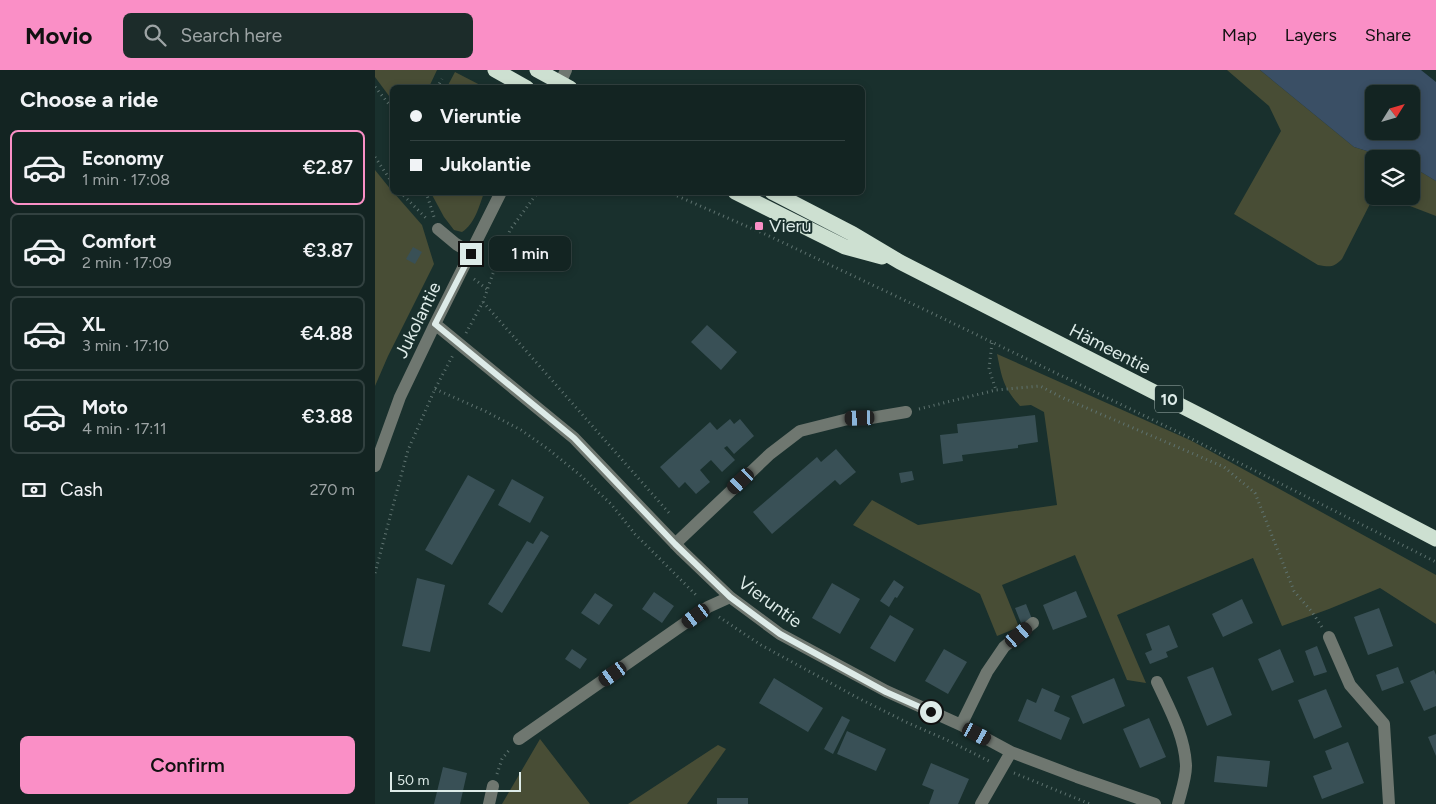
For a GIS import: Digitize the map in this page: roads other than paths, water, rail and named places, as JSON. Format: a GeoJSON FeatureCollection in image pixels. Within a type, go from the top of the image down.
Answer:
{"type":"FeatureCollection","features":[{"type":"Feature","properties":{"kind":"highway"},"geometry":{"type":"LineString","coordinates":[[495,70],[522,85]]}},
{"type":"Feature","properties":{"kind":"highway"},"geometry":{"type":"LineString","coordinates":[[537,70],[564,82]]}},
{"type":"Feature","properties":{"kind":"highway","name":"Hämeentie"},"geometry":{"type":"LineString","coordinates":[[741,195],[845,247],[900,262]]}},
{"type":"Feature","properties":{"kind":"highway","name":"Hämeentie"},"geometry":{"type":"LineString","coordinates":[[778,195],[853,234],[900,262],[1436,539]]}},
{"type":"Feature","properties":{"kind":"street","name":"Jukolantie"},"geometry":{"type":"LineString","coordinates":[[375,466],[400,397],[500,195]]}},
{"type":"Feature","properties":{"kind":"street"},"geometry":{"type":"LineString","coordinates":[[438,229],[471,254]]}},
{"type":"Feature","properties":{"kind":"street","name":"Vieruntie"},"geometry":{"type":"LineString","coordinates":[[435,324],[574,438],[675,544],[730,597],[780,634],[886,692],[961,725],[1011,752],[1155,804]]}},
{"type":"Feature","properties":{"kind":"street"},"geometry":{"type":"LineString","coordinates":[[675,544],[770,454],[800,431],[848,419],[871,418],[906,412]]}},
{"type":"Feature","properties":{"kind":"street"},"geometry":{"type":"LineString","coordinates":[[519,739],[708,607],[730,597]]}},
{"type":"Feature","properties":{"kind":"street"},"geometry":{"type":"LineString","coordinates":[[961,725],[987,672],[1005,647],[1033,623]]}},
{"type":"Feature","properties":{"kind":"street"},"geometry":{"type":"LineString","coordinates":[[1329,637],[1350,685],[1384,724],[1389,804]]}},
{"type":"Feature","properties":{"kind":"street"},"geometry":{"type":"LineString","coordinates":[[1157,682],[1175,720],[1183,743],[1186,767],[1178,804]]}},
{"type":"Feature","properties":{"kind":"street"},"geometry":{"type":"LineString","coordinates":[[981,804],[1011,752]]}},
{"type":"Feature","properties":{"kind":"street"},"geometry":{"type":"LineString","coordinates":[[489,804],[493,786]]}},
{"type":"Feature","properties":{"kind":"water"},"geometry":{"type":"Polygon","coordinates":[[[1260,70],[1421,70],[1436,82],[1436,181],[1420,171],[1420,150],[1365,150],[1354,147],[1260,70]]]}},
{"type":"Feature","properties":{"kind":"place","name":"Vieru"},"geometry":{"type":"Point","coordinates":[759,226]}}]}
